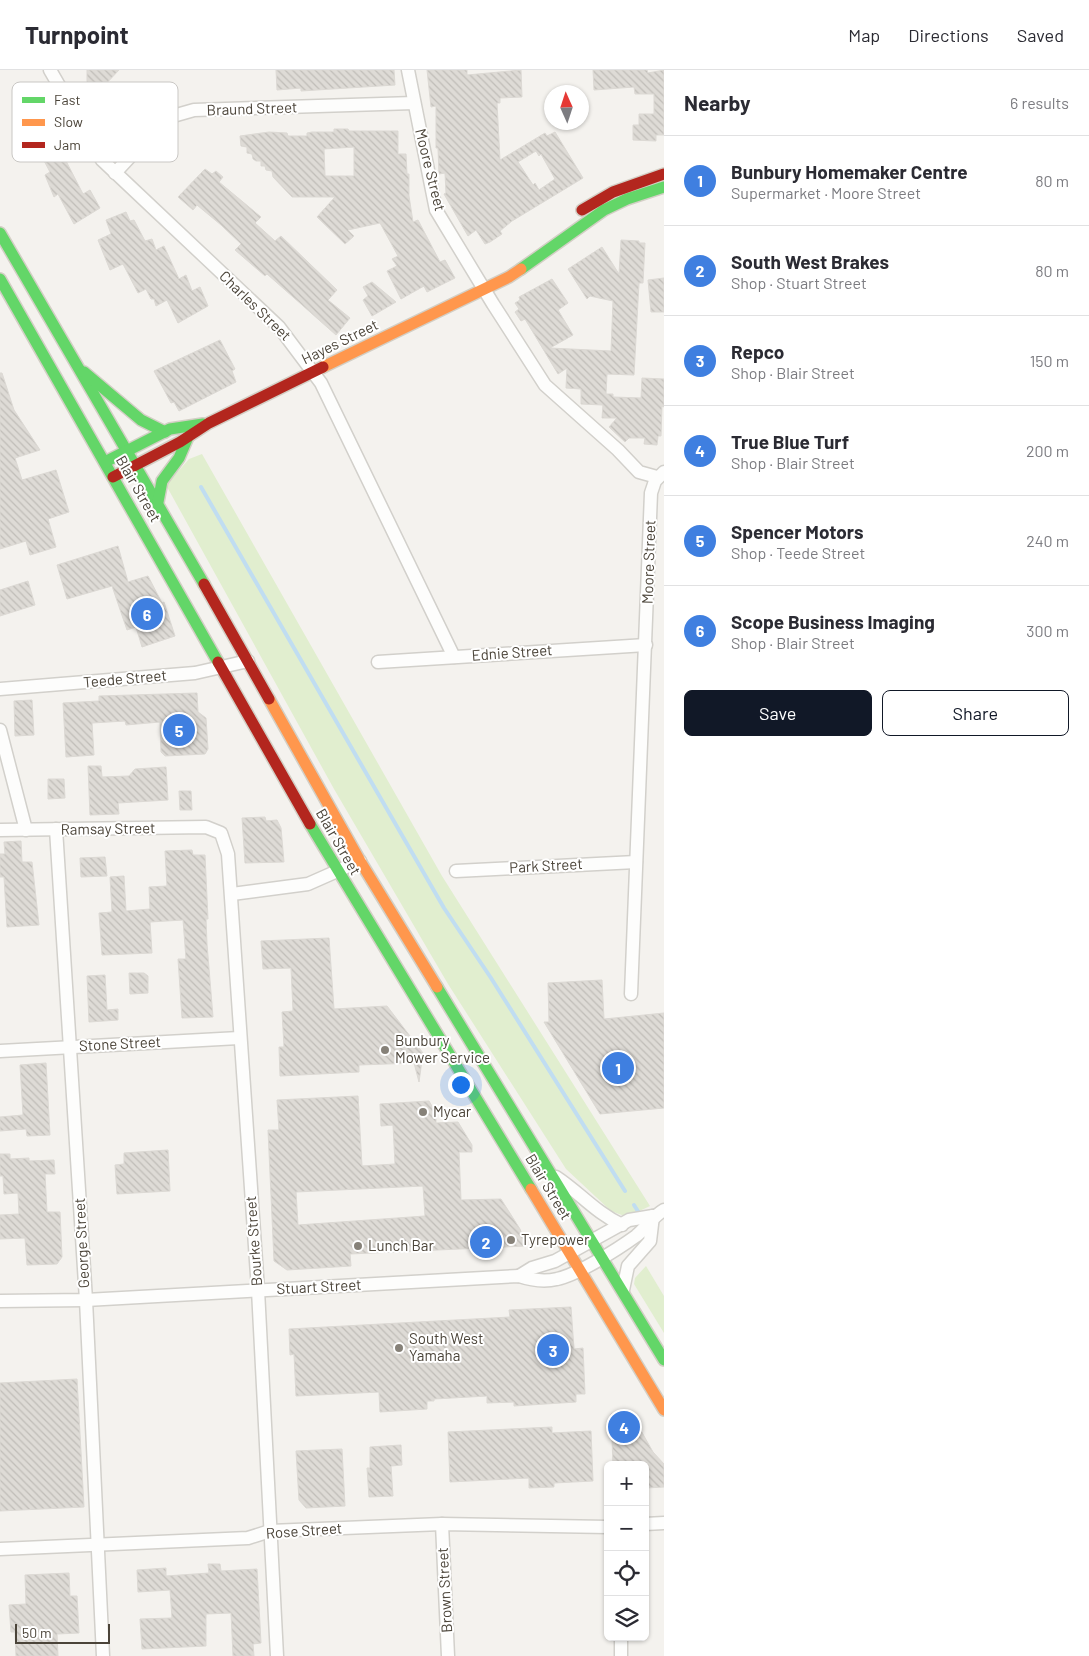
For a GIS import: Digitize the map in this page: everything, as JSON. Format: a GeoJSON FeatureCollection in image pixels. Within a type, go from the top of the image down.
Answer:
{"type":"FeatureCollection","features":[{"type":"Feature","properties":{"kind":"main road"},"geometry":{"type":"LineString","coordinates":[[574,216],[612,192],[664,174]]}},
{"type":"Feature","properties":{"kind":"main road","name":"Hayes Street"},"geometry":{"type":"LineString","coordinates":[[113,477],[188,437],[209,422],[521,270],[604,210],[627,199],[664,187]]}},
{"type":"Feature","properties":{"kind":"main road","name":"Blair Street"},"geometry":{"type":"LineString","coordinates":[[0,233],[128,449],[360,861],[664,1360]]}},
{"type":"Feature","properties":{"kind":"main road","name":"Hayes Street"},"geometry":{"type":"LineString","coordinates":[[483,288],[549,234]]}},
{"type":"Feature","properties":{"kind":"main road","name":"Blair Street"},"geometry":{"type":"LineString","coordinates":[[0,279],[338,873],[419,1002],[664,1410]]}},
{"type":"Feature","properties":{"kind":"main road"},"geometry":{"type":"LineString","coordinates":[[83,372],[108,390],[126,411],[154,429],[165,432]]}},
{"type":"Feature","properties":{"kind":"main road","name":"Hayes Street"},"geometry":{"type":"LineString","coordinates":[[105,462],[165,432],[209,422]]}},
{"type":"Feature","properties":{"kind":"main road"},"geometry":{"type":"LineString","coordinates":[[158,502],[162,481],[179,458],[188,437]]}},
{"type":"Feature","properties":{"kind":"street","name":"Charles Street"},"geometry":{"type":"LineString","coordinates":[[50,70],[57,82]]}},
{"type":"Feature","properties":{"kind":"street","name":"Moore Street"},"geometry":{"type":"LineString","coordinates":[[408,70],[436,210],[483,288],[545,385],[618,450],[639,472],[661,475],[651,493],[631,994]]}},
{"type":"Feature","properties":{"kind":"street","name":"Braund Street"},"geometry":{"type":"LineString","coordinates":[[178,115],[194,110],[414,104]]}},
{"type":"Feature","properties":{"kind":"street","name":"Charles Street"},"geometry":{"type":"LineString","coordinates":[[105,162],[279,327],[321,383],[454,657]]}},
{"type":"Feature","properties":{"kind":"street","name":"Braund Street"},"geometry":{"type":"LineString","coordinates":[[115,173],[125,162]]}},
{"type":"Feature","properties":{"kind":"street","name":"Ednie Street"},"geometry":{"type":"LineString","coordinates":[[378,662],[646,645]]}},
{"type":"Feature","properties":{"kind":"street","name":"Teede Street"},"geometry":{"type":"LineString","coordinates":[[0,689],[195,673],[248,661]]}},
{"type":"Feature","properties":{"kind":"street"},"geometry":{"type":"LineString","coordinates":[[0,730],[26,830]]}},
{"type":"Feature","properties":{"kind":"street","name":"Ramsay Street"},"geometry":{"type":"LineString","coordinates":[[0,830],[206,827],[217,829]]}},
{"type":"Feature","properties":{"kind":"street","name":"George Street"},"geometry":{"type":"LineString","coordinates":[[56,829],[86,1300],[103,1656]]}},
{"type":"Feature","properties":{"kind":"street","name":"Bourke Street"},"geometry":{"type":"LineString","coordinates":[[217,829],[225,837],[232,894],[239,1038],[258,1290],[277,1656]]}},
{"type":"Feature","properties":{"kind":"street"},"geometry":{"type":"LineString","coordinates":[[232,894],[298,886],[338,873],[360,861]]}},
{"type":"Feature","properties":{"kind":"street","name":"Park Street"},"geometry":{"type":"LineString","coordinates":[[456,871],[636,862]]}},
{"type":"Feature","properties":{"kind":"street","name":"Stone Street"},"geometry":{"type":"LineString","coordinates":[[0,1051],[239,1038]]}},
{"type":"Feature","properties":{"kind":"street"},"geometry":{"type":"LineString","coordinates":[[552,1174],[574,1189],[604,1217],[622,1225]]}},
{"type":"Feature","properties":{"kind":"street"},"geometry":{"type":"LineString","coordinates":[[623,1290],[628,1266],[650,1241],[659,1213]]}},
{"type":"Feature","properties":{"kind":"street","name":"Stuart Street"},"geometry":{"type":"LineString","coordinates":[[519,1276],[532,1268],[550,1264],[629,1220],[659,1213]]}},
{"type":"Feature","properties":{"kind":"street","name":"Stuart Street"},"geometry":{"type":"LineString","coordinates":[[0,1301],[86,1300],[519,1276],[534,1281],[558,1279],[602,1257],[637,1235],[659,1213]]}},
{"type":"Feature","properties":{"kind":"street"},"geometry":{"type":"LineString","coordinates":[[649,1524],[664,1523]]}},
{"type":"Feature","properties":{"kind":"street","name":"Rose Street"},"geometry":{"type":"LineString","coordinates":[[0,1549],[248,1538],[270,1531],[442,1524],[604,1527]]}},
{"type":"Feature","properties":{"kind":"street","name":"Brown Street"},"geometry":{"type":"LineString","coordinates":[[442,1524],[448,1656]]}},
{"type":"Feature","properties":{"kind":"street"},"geometry":{"type":"LineString","coordinates":[[621,1641],[621,1656]]}},
{"type":"Feature","properties":{"kind":"green space"},"geometry":{"type":"Polygon","coordinates":[[[202,454],[442,876],[650,1206],[627,1217],[611,1211],[566,1169],[448,984],[334,789],[166,485],[189,459],[202,454]]]}},
{"type":"Feature","properties":{"kind":"green space"},"geometry":{"type":"Polygon","coordinates":[[[646,1266],[664,1296],[664,1333],[634,1284],[635,1278],[646,1266]]]}},
{"type":"Feature","properties":{"kind":"building"},"geometry":{"type":"Polygon","coordinates":[[[87,70],[119,70],[108,82],[87,82],[87,70]]]}},
{"type":"Feature","properties":{"kind":"building"},"geometry":{"type":"Polygon","coordinates":[[[276,70],[394,70],[395,85],[301,91],[301,88],[277,90],[276,70]]]}},
{"type":"Feature","properties":{"kind":"building"},"geometry":{"type":"Polygon","coordinates":[[[427,70],[467,70],[467,75],[521,70],[522,97],[500,98],[500,103],[497,103],[500,160],[545,133],[547,136],[555,132],[583,178],[512,221],[500,231],[502,234],[485,244],[476,230],[468,236],[444,194],[446,193],[445,173],[439,174],[438,148],[436,148],[436,106],[431,107],[427,70]],[[536,151],[518,162],[533,185],[535,183],[539,190],[555,179],[541,154],[539,156],[536,151]]]}},
{"type":"Feature","properties":{"kind":"building"},"geometry":{"type":"Polygon","coordinates":[[[593,70],[647,70],[648,73],[664,70],[664,135],[656,135],[656,141],[633,140],[633,125],[639,125],[639,114],[654,114],[654,94],[635,94],[634,87],[594,90],[593,70]]]}},
{"type":"Feature","properties":{"kind":"building"},"geometry":{"type":"Polygon","coordinates":[[[334,129],[348,129],[349,131],[398,131],[398,154],[406,154],[413,222],[418,220],[440,262],[445,260],[455,278],[427,292],[424,286],[401,299],[387,271],[397,266],[392,259],[398,256],[380,223],[348,230],[354,236],[345,244],[317,217],[335,197],[292,197],[273,177],[272,171],[266,170],[265,166],[261,166],[261,161],[256,161],[253,159],[252,154],[247,153],[247,147],[241,146],[240,136],[269,132],[287,133],[288,136],[307,136],[307,133],[312,132],[334,132],[334,129]],[[354,147],[324,149],[325,176],[354,176],[354,147]]]}},
{"type":"Feature","properties":{"kind":"building"},"geometry":{"type":"Polygon","coordinates":[[[45,162],[67,162],[83,194],[90,190],[100,208],[74,224],[58,194],[54,197],[45,175],[50,172],[45,162]]]}},
{"type":"Feature","properties":{"kind":"building"},"geometry":{"type":"Polygon","coordinates":[[[205,169],[212,174],[216,171],[223,177],[219,182],[261,217],[255,223],[275,241],[281,236],[337,290],[328,300],[350,318],[336,335],[267,274],[265,276],[235,250],[241,244],[221,225],[197,205],[193,210],[178,197],[205,169]]]}},
{"type":"Feature","properties":{"kind":"building"},"geometry":{"type":"Polygon","coordinates":[[[126,212],[130,221],[134,220],[145,241],[152,239],[156,250],[164,246],[179,279],[186,275],[192,291],[200,287],[208,306],[178,323],[167,300],[156,306],[154,299],[151,299],[146,289],[138,293],[123,264],[110,270],[98,240],[111,234],[106,220],[126,212]]]}},
{"type":"Feature","properties":{"kind":"building"},"geometry":{"type":"Polygon","coordinates":[[[621,240],[645,243],[643,283],[639,283],[634,375],[607,374],[606,394],[613,394],[613,397],[641,398],[642,378],[664,379],[661,436],[658,436],[657,445],[644,444],[645,438],[629,438],[625,442],[609,427],[617,418],[602,418],[603,405],[581,404],[581,389],[566,388],[567,368],[558,374],[525,319],[521,321],[515,312],[519,309],[515,303],[520,300],[519,297],[552,279],[568,303],[558,310],[573,335],[550,348],[611,351],[613,301],[590,296],[587,299],[568,269],[602,247],[619,274],[621,240]]]}},
{"type":"Feature","properties":{"kind":"building"},"geometry":{"type":"Polygon","coordinates":[[[664,278],[664,312],[651,312],[648,280],[664,278]]]}},
{"type":"Feature","properties":{"kind":"building"},"geometry":{"type":"Polygon","coordinates":[[[372,282],[396,302],[372,316],[363,300],[368,296],[363,287],[372,282]]]}},
{"type":"Feature","properties":{"kind":"building"},"geometry":{"type":"Polygon","coordinates":[[[220,340],[235,369],[232,371],[236,382],[179,411],[174,402],[171,403],[154,371],[220,340]]]}},
{"type":"Feature","properties":{"kind":"building"},"geometry":{"type":"Polygon","coordinates":[[[0,373],[2,373],[14,410],[40,450],[15,458],[22,480],[56,470],[69,512],[48,519],[56,547],[30,555],[26,541],[0,549],[0,373]]]}},
{"type":"Feature","properties":{"kind":"building"},"geometry":{"type":"Polygon","coordinates":[[[118,546],[128,582],[148,576],[162,603],[164,602],[175,636],[142,647],[136,627],[127,630],[112,586],[67,599],[57,565],[118,546]]]}},
{"type":"Feature","properties":{"kind":"building"},"geometry":{"type":"Polygon","coordinates":[[[28,581],[35,605],[0,616],[0,590],[28,581]]]}},
{"type":"Feature","properties":{"kind":"building"},"geometry":{"type":"Polygon","coordinates":[[[197,693],[198,712],[206,718],[208,749],[205,754],[165,756],[161,752],[160,722],[126,725],[125,721],[92,723],[94,755],[66,757],[63,703],[99,701],[99,696],[197,693]]]}},
{"type":"Feature","properties":{"kind":"building"},"geometry":{"type":"Polygon","coordinates":[[[32,700],[34,735],[15,736],[14,701],[32,700]]]}},
{"type":"Feature","properties":{"kind":"building"},"geometry":{"type":"Polygon","coordinates":[[[88,766],[101,766],[102,777],[129,776],[135,769],[166,767],[168,800],[118,803],[119,814],[90,815],[88,766]]]}},
{"type":"Feature","properties":{"kind":"building"},"geometry":{"type":"Polygon","coordinates":[[[48,779],[64,779],[65,798],[48,799],[48,779]]]}},
{"type":"Feature","properties":{"kind":"building"},"geometry":{"type":"Polygon","coordinates":[[[179,791],[191,791],[192,810],[180,810],[179,791]]]}},
{"type":"Feature","properties":{"kind":"building"},"geometry":{"type":"Polygon","coordinates":[[[265,817],[266,821],[277,820],[281,828],[284,862],[245,863],[242,818],[265,817]]]}},
{"type":"Feature","properties":{"kind":"building"},"geometry":{"type":"Polygon","coordinates":[[[21,841],[22,862],[32,862],[39,925],[7,927],[4,877],[0,877],[0,854],[5,854],[4,842],[21,841]]]}},
{"type":"Feature","properties":{"kind":"building"},"geometry":{"type":"Polygon","coordinates":[[[192,850],[193,855],[205,855],[208,919],[206,919],[207,944],[213,1017],[182,1018],[178,959],[186,959],[183,920],[150,922],[152,953],[102,955],[99,913],[112,912],[110,877],[124,876],[126,911],[150,909],[149,887],[167,886],[165,851],[192,850]]]}},
{"type":"Feature","properties":{"kind":"building"},"geometry":{"type":"Polygon","coordinates":[[[105,857],[107,876],[81,877],[80,858],[105,857]]]}},
{"type":"Feature","properties":{"kind":"building"},"geometry":{"type":"Polygon","coordinates":[[[329,938],[334,1009],[387,1006],[423,1053],[419,1082],[414,1063],[359,1065],[359,1072],[280,1076],[279,1047],[284,1047],[282,1012],[293,1011],[291,968],[263,969],[261,941],[329,938]]]}},
{"type":"Feature","properties":{"kind":"building"},"geometry":{"type":"Polygon","coordinates":[[[129,973],[144,973],[148,976],[148,993],[130,994],[129,973]]]}},
{"type":"Feature","properties":{"kind":"building"},"geometry":{"type":"Polygon","coordinates":[[[105,975],[107,1010],[118,1009],[118,1020],[89,1022],[87,976],[105,975]]]}},
{"type":"Feature","properties":{"kind":"building"},"geometry":{"type":"Polygon","coordinates":[[[602,980],[604,1019],[664,1013],[664,1108],[600,1114],[544,1022],[549,1022],[548,983],[602,980]]]}},
{"type":"Feature","properties":{"kind":"building"},"geometry":{"type":"Polygon","coordinates":[[[46,1063],[50,1135],[27,1136],[26,1129],[0,1131],[0,1117],[23,1115],[20,1065],[46,1063]]]}},
{"type":"Feature","properties":{"kind":"building"},"geometry":{"type":"Polygon","coordinates":[[[358,1096],[362,1166],[395,1164],[393,1125],[381,1126],[380,1104],[429,1101],[436,1113],[436,1123],[458,1122],[472,1145],[472,1152],[459,1152],[461,1200],[501,1199],[520,1229],[526,1246],[350,1254],[351,1266],[287,1270],[274,1261],[268,1130],[279,1130],[277,1100],[358,1096]],[[423,1186],[296,1192],[298,1225],[425,1216],[423,1186]]]}},
{"type":"Feature","properties":{"kind":"building"},"geometry":{"type":"Polygon","coordinates":[[[168,1150],[170,1191],[117,1194],[115,1165],[124,1164],[124,1153],[168,1150]]]}},
{"type":"Feature","properties":{"kind":"building"},"geometry":{"type":"Polygon","coordinates":[[[0,1154],[10,1154],[10,1159],[29,1158],[29,1161],[54,1160],[55,1174],[45,1174],[47,1212],[60,1212],[62,1257],[57,1264],[27,1265],[25,1238],[0,1239],[0,1215],[19,1214],[18,1193],[4,1194],[3,1176],[0,1176],[0,1154]]]}},
{"type":"Feature","properties":{"kind":"building"},"geometry":{"type":"Polygon","coordinates":[[[571,1307],[574,1349],[583,1348],[585,1394],[576,1394],[576,1402],[514,1406],[514,1402],[487,1403],[487,1396],[434,1399],[434,1401],[427,1401],[427,1409],[380,1412],[379,1392],[296,1396],[294,1354],[290,1355],[289,1329],[510,1317],[509,1310],[571,1307]]]}},
{"type":"Feature","properties":{"kind":"building"},"geometry":{"type":"Polygon","coordinates":[[[77,1379],[84,1507],[0,1511],[0,1383],[77,1379]]]}},
{"type":"Feature","properties":{"kind":"building"},"geometry":{"type":"Polygon","coordinates":[[[631,1413],[653,1452],[664,1464],[664,1487],[649,1488],[649,1461],[613,1461],[611,1414],[631,1413]]]}},
{"type":"Feature","properties":{"kind":"building"},"geometry":{"type":"Polygon","coordinates":[[[552,1427],[552,1433],[591,1431],[593,1481],[554,1483],[554,1487],[529,1488],[529,1478],[450,1482],[448,1432],[552,1427]]]}},
{"type":"Feature","properties":{"kind":"building"},"geometry":{"type":"Polygon","coordinates":[[[401,1445],[402,1465],[391,1466],[393,1496],[369,1497],[367,1468],[370,1468],[370,1447],[401,1445]]]}},
{"type":"Feature","properties":{"kind":"building"},"geometry":{"type":"Polygon","coordinates":[[[342,1449],[345,1506],[306,1508],[299,1500],[296,1451],[342,1449]]]}},
{"type":"Feature","properties":{"kind":"building"},"geometry":{"type":"Polygon","coordinates":[[[208,1564],[220,1564],[221,1571],[257,1569],[261,1643],[253,1644],[254,1656],[233,1656],[231,1613],[206,1614],[206,1646],[142,1649],[140,1619],[172,1618],[170,1590],[138,1592],[137,1570],[166,1568],[166,1576],[209,1573],[208,1564]]]}},
{"type":"Feature","properties":{"kind":"building"},"geometry":{"type":"Polygon","coordinates":[[[69,1573],[70,1596],[77,1596],[79,1633],[57,1634],[58,1656],[16,1656],[15,1632],[11,1632],[9,1605],[26,1604],[25,1575],[69,1573]]]}},
{"type":"Feature","properties":{"kind":"waterway"},"geometry":{"type":"LineString","coordinates":[[201,487],[444,908],[491,978],[625,1191]]}},
{"type":"Feature","properties":{"kind":"waterway"},"geometry":{"type":"LineString","coordinates":[[634,1205],[641,1216]]}},
{"type":"Feature","properties":{"kind":"traffic: fast"},"geometry":{"type":"LineString","coordinates":[[521,269],[604,210],[627,199],[664,187]]}},
{"type":"Feature","properties":{"kind":"traffic: fast"},"geometry":{"type":"LineString","coordinates":[[0,233],[204,584]]}},
{"type":"Feature","properties":{"kind":"traffic: fast"},"geometry":{"type":"LineString","coordinates":[[0,279],[218,662]]}},
{"type":"Feature","properties":{"kind":"traffic: fast"},"geometry":{"type":"LineString","coordinates":[[84,372],[141,420],[165,432]]}},
{"type":"Feature","properties":{"kind":"traffic: fast"},"geometry":{"type":"LineString","coordinates":[[105,462],[170,429],[203,424]]}},
{"type":"Feature","properties":{"kind":"traffic: fast"},"geometry":{"type":"LineString","coordinates":[[158,502],[162,481],[179,458],[188,437]]}},
{"type":"Feature","properties":{"kind":"traffic: fast"},"geometry":{"type":"LineString","coordinates":[[310,824],[531,1189]]}},
{"type":"Feature","properties":{"kind":"traffic: fast"},"geometry":{"type":"LineString","coordinates":[[437,987],[664,1360]]}},
{"type":"Feature","properties":{"kind":"traffic: slow"},"geometry":{"type":"LineString","coordinates":[[323,367],[509,277],[521,269]]}},
{"type":"Feature","properties":{"kind":"traffic: slow"},"geometry":{"type":"LineString","coordinates":[[269,699],[360,861],[437,987]]}},
{"type":"Feature","properties":{"kind":"traffic: slow"},"geometry":{"type":"LineString","coordinates":[[531,1189],[664,1410]]}},
{"type":"Feature","properties":{"kind":"traffic: jam"},"geometry":{"type":"LineString","coordinates":[[582,210],[613,192],[664,174]]}},
{"type":"Feature","properties":{"kind":"traffic: jam"},"geometry":{"type":"LineString","coordinates":[[113,477],[180,442],[209,423],[323,367]]}},
{"type":"Feature","properties":{"kind":"traffic: jam"},"geometry":{"type":"LineString","coordinates":[[204,584],[269,699]]}},
{"type":"Feature","properties":{"kind":"traffic: jam"},"geometry":{"type":"LineString","coordinates":[[218,662],[310,824]]}},
{"type":"Feature","properties":{"kind":"place","name":"Scope Business Imaging"},"geometry":{"type":"Point","coordinates":[147,614]}},
{"type":"Feature","properties":{"kind":"place","name":"Spencer Motors"},"geometry":{"type":"Point","coordinates":[179,730]}},
{"type":"Feature","properties":{"kind":"place","name":"Bunbury Mower Service"},"geometry":{"type":"Point","coordinates":[385,1050]}},
{"type":"Feature","properties":{"kind":"place","name":"Bunbury Homemaker Centre"},"geometry":{"type":"Point","coordinates":[618,1068]}},
{"type":"Feature","properties":{"kind":"place","name":"Mycar"},"geometry":{"type":"Point","coordinates":[423,1112]}},
{"type":"Feature","properties":{"kind":"place","name":"Tyrepower"},"geometry":{"type":"Point","coordinates":[511,1240]}},
{"type":"Feature","properties":{"kind":"place","name":"South West Brakes"},"geometry":{"type":"Point","coordinates":[486,1242]}},
{"type":"Feature","properties":{"kind":"place","name":"Lunch Bar"},"geometry":{"type":"Point","coordinates":[358,1246]}},
{"type":"Feature","properties":{"kind":"place","name":"South West Yamaha"},"geometry":{"type":"Point","coordinates":[399,1348]}},
{"type":"Feature","properties":{"kind":"place","name":"Repco"},"geometry":{"type":"Point","coordinates":[553,1350]}},
{"type":"Feature","properties":{"kind":"place","name":"True Blue Turf"},"geometry":{"type":"Point","coordinates":[624,1427]}}]}
